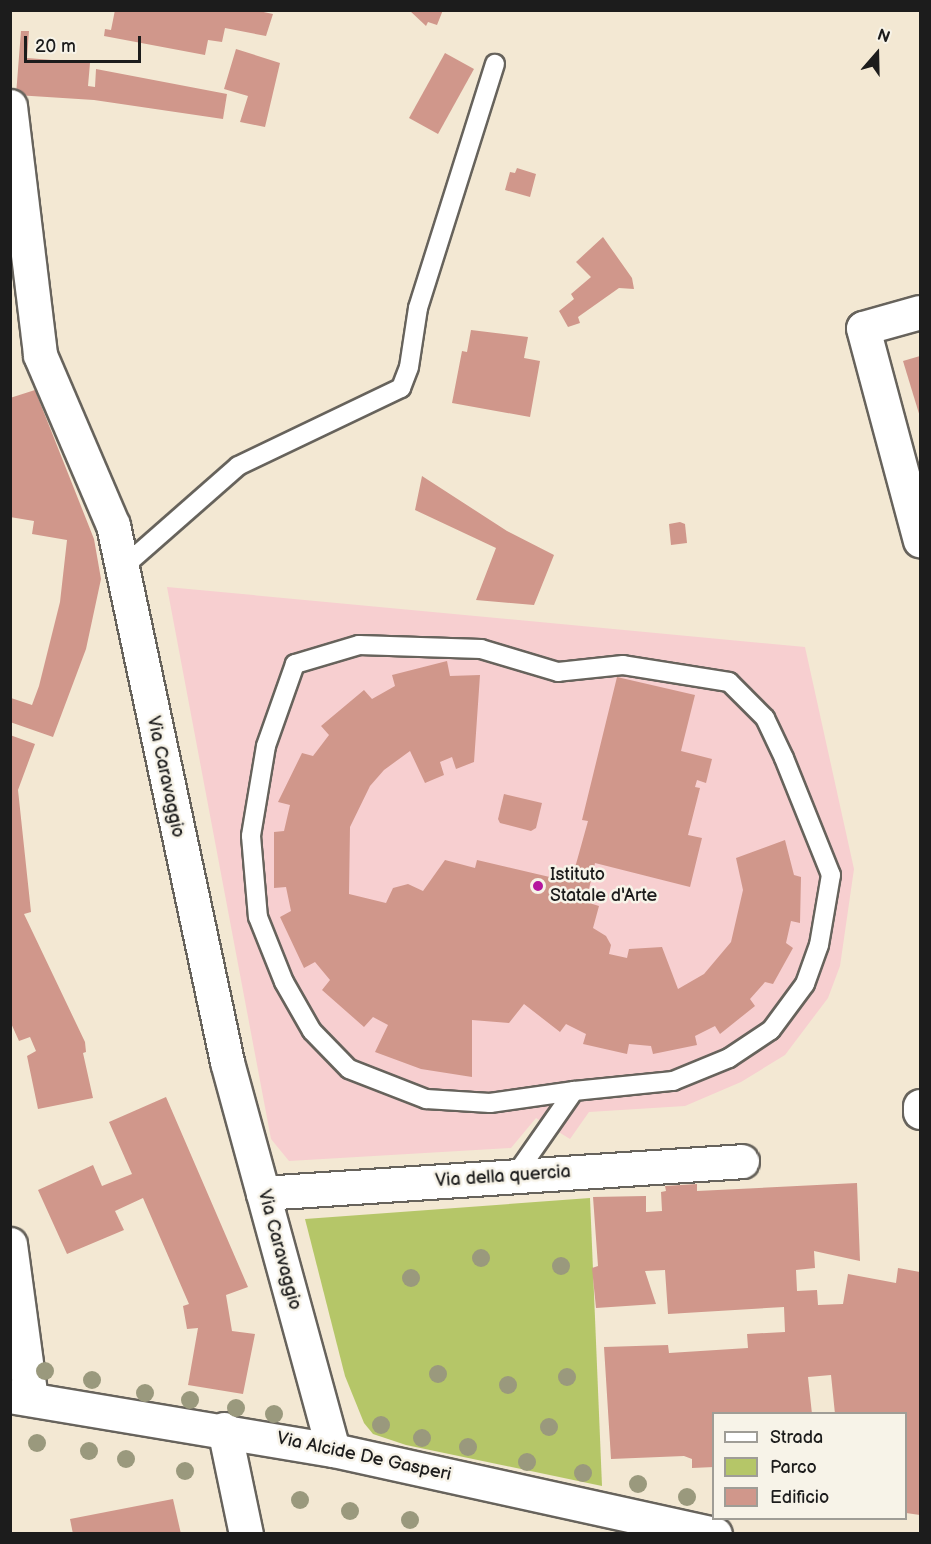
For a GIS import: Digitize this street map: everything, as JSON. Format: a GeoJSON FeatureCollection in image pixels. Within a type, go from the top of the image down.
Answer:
{"type":"FeatureCollection","features":[{"type":"Feature","properties":{"kind":"street","name":"Via Caravaggio"},"geometry":{"type":"LineString","coordinates":[[10,106],[40,355],[113,525],[215,1011],[333,1450]]}},
{"type":"Feature","properties":{"kind":"street"},"geometry":{"type":"LineString","coordinates":[[921,312],[863,328],[921,540]]}},
{"type":"Feature","properties":{"kind":"street"},"geometry":{"type":"LineString","coordinates":[[921,1106],[921,1112]]}},
{"type":"Feature","properties":{"kind":"street","name":"Via della quercia"},"geometry":{"type":"LineString","coordinates":[[263,1193],[742,1161]]}},
{"type":"Feature","properties":{"kind":"street"},"geometry":{"type":"LineString","coordinates":[[10,1244],[21,1397]]}},
{"type":"Feature","properties":{"kind":"street","name":"Via Alcide De Gasperi"},"geometry":{"type":"LineString","coordinates":[[21,1397],[224,1428],[716,1533]]}},
{"type":"Feature","properties":{"kind":"street"},"geometry":{"type":"LineString","coordinates":[[224,1428],[246,1533]]}},
{"type":"Feature","properties":{"kind":"lane"},"geometry":{"type":"LineString","coordinates":[[122,568],[238,466],[401,388],[409,367],[418,309],[495,64]]}},
{"type":"Feature","properties":{"kind":"lane"},"geometry":{"type":"LineString","coordinates":[[514,1177],[574,1091],[673,1081],[729,1058],[771,1030],[805,984],[819,945],[831,875],[765,718],[729,682],[623,665],[558,672],[481,649],[359,645],[295,664],[266,746],[251,836],[258,917],[284,982],[312,1031],[349,1069],[426,1099],[490,1103],[574,1091]]}},
{"type":"Feature","properties":{"kind":"shaded area","name":"Istituto Statale d'Arte"},"geometry":{"type":"Polygon","coordinates":[[[167,587],[805,647],[854,869],[840,966],[828,998],[785,1055],[741,1082],[685,1106],[589,1112],[570,1139],[536,1118],[511,1148],[289,1161],[271,1139],[167,587]]]}},
{"type":"Feature","properties":{"kind":"green space"},"geometry":{"type":"Polygon","coordinates":[[[590,1198],[602,1486],[406,1445],[373,1434],[364,1423],[345,1376],[305,1219],[590,1198]]]}},
{"type":"Feature","properties":{"kind":"building"},"geometry":{"type":"Polygon","coordinates":[[[115,10],[254,10],[273,14],[266,36],[225,28],[222,42],[208,40],[205,55],[104,36],[105,29],[111,30],[115,10]]]}},
{"type":"Feature","properties":{"kind":"building"},"geometry":{"type":"Polygon","coordinates":[[[409,10],[443,10],[437,25],[428,22],[426,26],[409,10]]]}},
{"type":"Feature","properties":{"kind":"building"},"geometry":{"type":"Polygon","coordinates":[[[21,31],[29,31],[27,58],[90,63],[88,86],[95,87],[96,69],[227,94],[223,119],[94,100],[16,95],[21,31]]]}},
{"type":"Feature","properties":{"kind":"building"},"geometry":{"type":"Polygon","coordinates":[[[236,49],[280,63],[265,127],[240,122],[248,96],[224,89],[236,49]]]}},
{"type":"Feature","properties":{"kind":"building"},"geometry":{"type":"Polygon","coordinates":[[[445,53],[474,69],[438,134],[409,118],[445,53]]]}},
{"type":"Feature","properties":{"kind":"building"},"geometry":{"type":"Polygon","coordinates":[[[517,168],[536,174],[530,197],[505,190],[510,172],[515,173],[517,168]]]}},
{"type":"Feature","properties":{"kind":"building"},"geometry":{"type":"Polygon","coordinates":[[[603,237],[632,278],[634,289],[619,288],[578,317],[580,323],[568,327],[559,311],[574,299],[571,294],[591,277],[576,262],[603,237]]]}},
{"type":"Feature","properties":{"kind":"building"},"geometry":{"type":"Polygon","coordinates":[[[471,330],[528,337],[524,358],[540,361],[530,417],[452,403],[462,351],[467,352],[471,330]]]}},
{"type":"Feature","properties":{"kind":"building"},"geometry":{"type":"Polygon","coordinates":[[[920,356],[920,417],[903,361],[920,356]]]}},
{"type":"Feature","properties":{"kind":"building"},"geometry":{"type":"Polygon","coordinates":[[[35,390],[94,539],[101,579],[86,649],[53,737],[10,722],[11,698],[32,705],[39,686],[60,602],[67,540],[32,534],[34,521],[10,517],[10,398],[35,390]]]}},
{"type":"Feature","properties":{"kind":"building"},"geometry":{"type":"Polygon","coordinates":[[[422,476],[507,531],[554,555],[534,605],[476,600],[496,548],[415,510],[422,476]]]}},
{"type":"Feature","properties":{"kind":"building"},"geometry":{"type":"Polygon","coordinates":[[[680,522],[685,524],[687,543],[671,545],[669,524],[680,522]]]}},
{"type":"Feature","properties":{"kind":"building"},"geometry":{"type":"Polygon","coordinates":[[[447,661],[450,676],[480,675],[474,762],[456,769],[452,757],[440,762],[444,775],[425,783],[410,751],[384,770],[370,786],[350,827],[349,894],[386,903],[393,888],[408,884],[423,891],[445,860],[475,868],[477,860],[571,882],[588,821],[582,820],[617,677],[695,695],[681,751],[712,759],[706,783],[697,780],[695,787],[700,788],[688,835],[702,838],[690,887],[595,863],[586,902],[599,906],[593,928],[606,936],[611,945],[609,954],[627,958],[629,949],[662,947],[678,989],[704,974],[731,942],[743,890],[736,858],[785,840],[794,875],[801,877],[800,923],[791,921],[786,943],[793,948],[773,984],[765,982],[750,999],[755,1006],[720,1034],[715,1026],[695,1036],[697,1045],[653,1054],[651,1046],[629,1044],[627,1054],[583,1044],[586,1034],[566,1024],[560,1032],[524,1004],[509,1023],[472,1020],[472,1077],[421,1069],[375,1052],[388,1025],[373,1017],[364,1027],[322,990],[330,980],[315,962],[304,968],[280,917],[291,911],[286,887],[274,888],[274,832],[284,831],[290,805],[278,802],[302,753],[313,756],[329,735],[321,726],[364,690],[372,699],[395,686],[392,675],[447,661]]]}},
{"type":"Feature","properties":{"kind":"building"},"geometry":{"type":"Polygon","coordinates":[[[10,735],[35,744],[18,790],[31,912],[24,914],[85,1042],[86,1052],[83,1053],[93,1098],[38,1109],[27,1056],[36,1051],[30,1037],[19,1041],[10,1021],[10,735]]]}},
{"type":"Feature","properties":{"kind":"building"},"geometry":{"type":"Polygon","coordinates":[[[504,794],[542,803],[536,828],[531,831],[500,823],[498,819],[504,794]]]}},
{"type":"Feature","properties":{"kind":"building"},"geometry":{"type":"Polygon","coordinates":[[[166,1097],[248,1287],[226,1295],[232,1331],[255,1334],[243,1394],[188,1385],[198,1328],[187,1329],[183,1306],[189,1304],[143,1198],[115,1211],[124,1230],[67,1254],[38,1190],[93,1165],[102,1186],[132,1174],[109,1122],[166,1097]]]}},
{"type":"Feature","properties":{"kind":"building"},"geometry":{"type":"Polygon","coordinates":[[[857,1183],[860,1261],[814,1251],[815,1268],[796,1270],[797,1291],[817,1290],[818,1305],[843,1304],[848,1274],[896,1283],[898,1268],[920,1272],[920,1515],[907,1513],[907,1412],[835,1412],[831,1375],[808,1377],[812,1412],[712,1412],[712,1467],[692,1468],[692,1459],[684,1456],[611,1459],[604,1347],[668,1345],[669,1353],[748,1348],[747,1334],[785,1332],[784,1307],[668,1314],[665,1270],[645,1271],[656,1304],[596,1308],[592,1268],[598,1266],[593,1197],[646,1196],[646,1212],[662,1211],[661,1192],[666,1191],[665,1186],[697,1184],[697,1191],[857,1183]]]}},
{"type":"Feature","properties":{"kind":"building"},"geometry":{"type":"Polygon","coordinates":[[[173,1499],[181,1534],[73,1534],[70,1519],[173,1499]]]}},
{"type":"Feature","properties":{"kind":"place","name":"Istituto Statale d'Arte"},"geometry":{"type":"Point","coordinates":[538,886]}}]}
